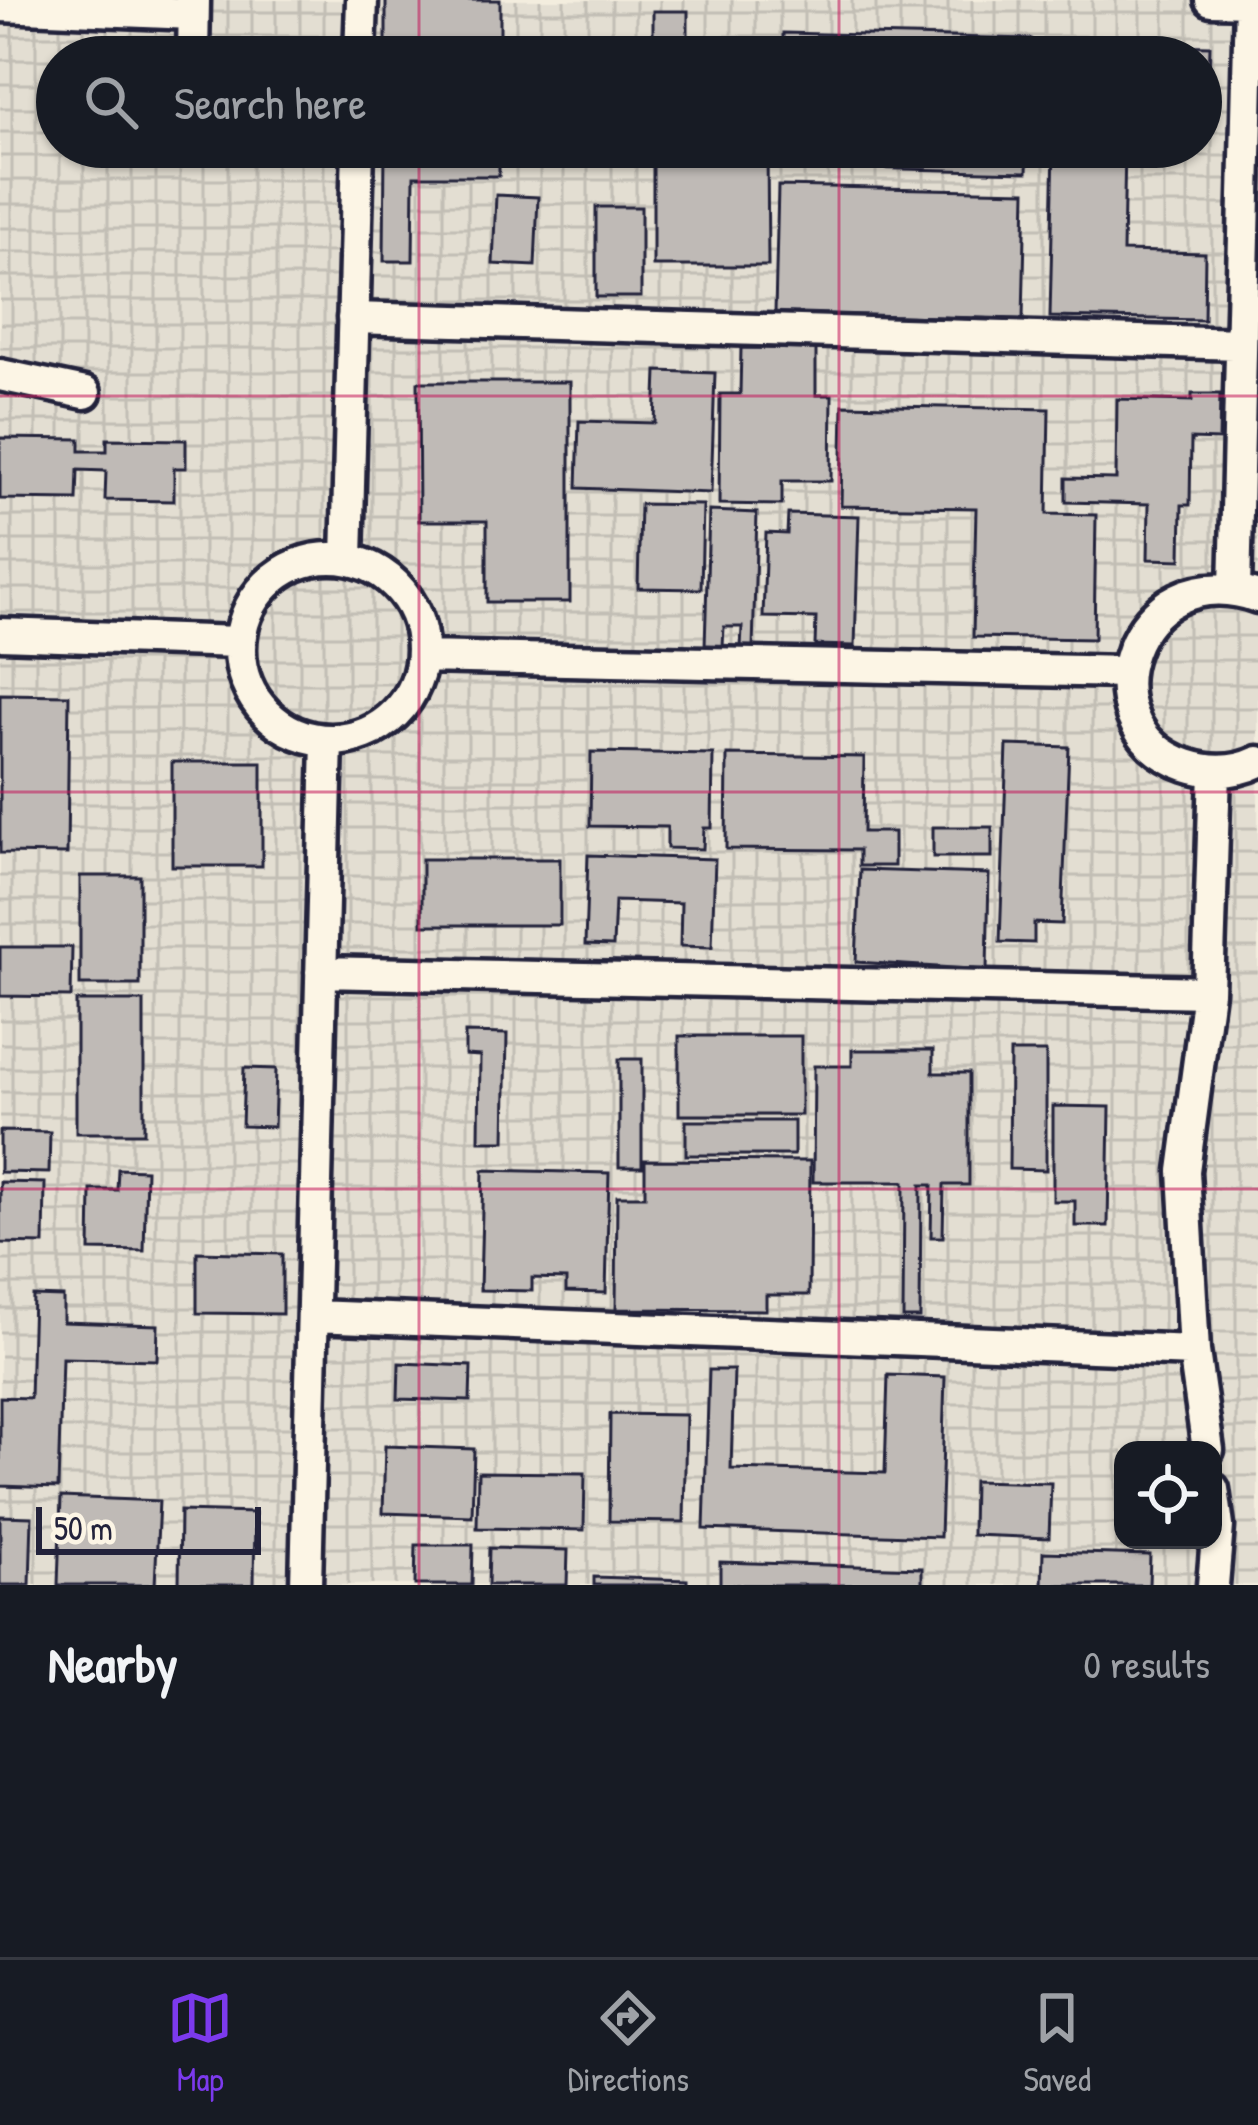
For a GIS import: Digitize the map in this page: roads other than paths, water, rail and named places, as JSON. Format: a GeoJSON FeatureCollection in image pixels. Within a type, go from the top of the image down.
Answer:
{"type":"FeatureCollection","features":[{"type":"Feature","properties":{"kind":"street"},"geometry":{"type":"LineString","coordinates":[[361,36],[362,0]]}},
{"type":"Feature","properties":{"kind":"street"},"geometry":{"type":"LineString","coordinates":[[1211,0],[1250,1],[1241,344],[1246,593],[1194,591],[1163,606],[1137,634],[1126,672],[1129,704],[1144,735],[1173,760],[1203,771],[1243,769],[1258,762]]}},
{"type":"Feature","properties":{"kind":"street"},"geometry":{"type":"LineString","coordinates":[[0,6],[193,7]]}},
{"type":"Feature","properties":{"kind":"street"},"geometry":{"type":"LineString","coordinates":[[347,559],[357,168]]}},
{"type":"Feature","properties":{"kind":"street"},"geometry":{"type":"LineString","coordinates":[[353,318],[1241,344]]}},
{"type":"Feature","properties":{"kind":"street"},"geometry":{"type":"LineString","coordinates":[[0,375],[85,393]]}},
{"type":"Feature","properties":{"kind":"street"},"geometry":{"type":"LineString","coordinates":[[347,559],[376,569],[402,590],[420,625],[423,657],[411,695],[387,723],[356,738],[316,740],[285,730],[256,704],[241,674],[238,642],[250,604],[275,575],[306,560],[347,559]]}},
{"type":"Feature","properties":{"kind":"street"},"geometry":{"type":"LineString","coordinates":[[0,634],[238,642]]}},
{"type":"Feature","properties":{"kind":"street"},"geometry":{"type":"LineString","coordinates":[[423,657],[1126,672]]}},
{"type":"Feature","properties":{"kind":"street"},"geometry":{"type":"LineString","coordinates":[[306,1585],[327,740]]}},
{"type":"Feature","properties":{"kind":"street"},"geometry":{"type":"LineString","coordinates":[[1207,1441],[1194,1351],[1184,1171],[1208,992],[1215,770]]}},
{"type":"Feature","properties":{"kind":"street"},"geometry":{"type":"LineString","coordinates":[[321,971],[1208,992]]}},
{"type":"Feature","properties":{"kind":"street"},"geometry":{"type":"LineString","coordinates":[[313,1316],[1194,1351]]}},
{"type":"Feature","properties":{"kind":"street"},"geometry":{"type":"LineString","coordinates":[[1214,1585],[1216,1549]]}}]}
